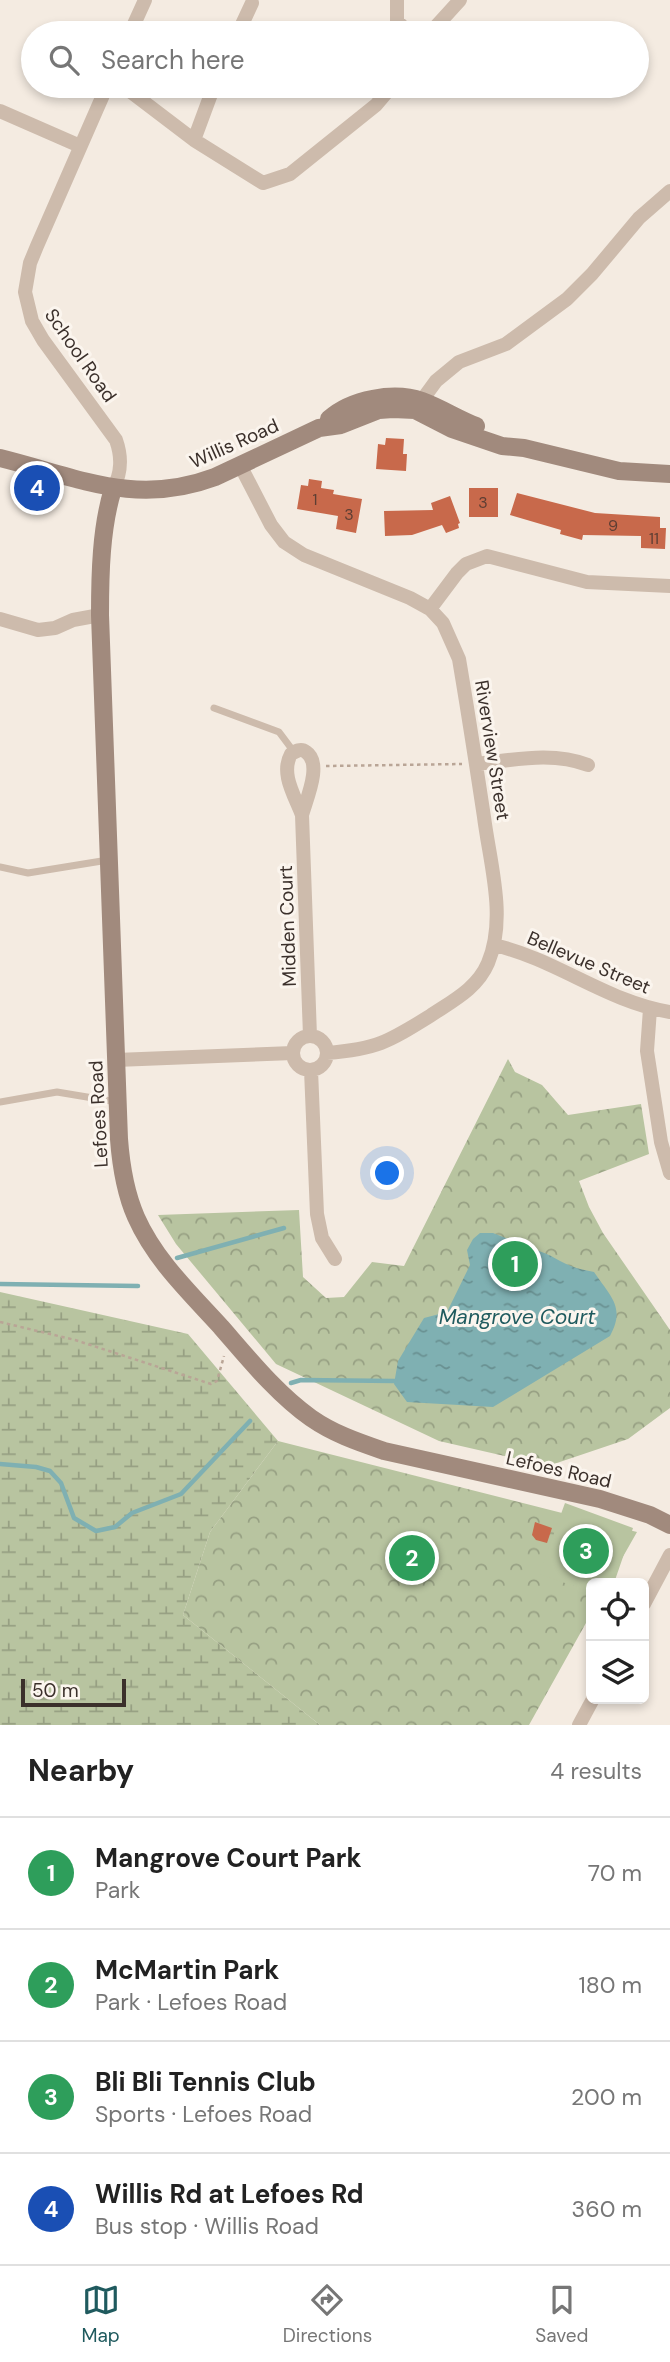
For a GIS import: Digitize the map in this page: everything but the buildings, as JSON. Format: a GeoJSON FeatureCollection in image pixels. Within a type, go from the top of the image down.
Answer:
{"type":"FeatureCollection","features":[{"type":"Feature","properties":{"kind":"street"},"geometry":{"type":"LineString","coordinates":[[135,21],[145,0]]}},
{"type":"Feature","properties":{"kind":"street"},"geometry":{"type":"LineString","coordinates":[[397,0],[397,21]]}},
{"type":"Feature","properties":{"kind":"street"},"geometry":{"type":"LineString","coordinates":[[441,21],[460,0]]}},
{"type":"Feature","properties":{"kind":"street"},"geometry":{"type":"LineString","coordinates":[[243,21],[252,2]]}},
{"type":"Feature","properties":{"kind":"street","name":"School Road"},"geometry":{"type":"LineString","coordinates":[[102,98],[30,263],[25,292],[26,304],[37,331],[116,440],[120,454],[120,473],[113,489]]}},
{"type":"Feature","properties":{"kind":"street"},"geometry":{"type":"LineString","coordinates":[[139,98],[194,140],[263,183],[290,174],[382,98]]}},
{"type":"Feature","properties":{"kind":"street"},"geometry":{"type":"LineString","coordinates":[[194,140],[210,98]]}},
{"type":"Feature","properties":{"kind":"street"},"geometry":{"type":"LineString","coordinates":[[0,111],[80,146]]}},
{"type":"Feature","properties":{"kind":"street"},"geometry":{"type":"LineString","coordinates":[[670,191],[639,218],[593,274],[567,299],[506,344],[459,362],[436,381],[418,405],[503,436],[524,448],[618,471],[670,474]]}},
{"type":"Feature","properties":{"kind":"street","name":"Willis Road"},"geometry":{"type":"LineString","coordinates":[[0,458],[113,489],[155,491],[183,487],[215,477],[318,428],[333,415],[366,401],[391,397],[418,405]]}},
{"type":"Feature","properties":{"kind":"street","name":"Riverview Street"},"geometry":{"type":"LineString","coordinates":[[240,465],[271,525],[292,549],[410,598],[430,609],[443,623],[460,659],[476,764],[496,900],[494,946],[483,972],[468,990],[410,1029],[373,1047],[327,1053]]}},
{"type":"Feature","properties":{"kind":"street","name":"Lefoes Road"},"geometry":{"type":"LineString","coordinates":[[113,489],[103,558],[100,615],[117,1102],[124,1183],[136,1217],[169,1269],[234,1342],[298,1408],[327,1428],[347,1438],[398,1454],[600,1499],[650,1515],[670,1525]]}},
{"type":"Feature","properties":{"kind":"street"},"geometry":{"type":"LineString","coordinates":[[430,609],[466,564],[487,556],[587,582],[670,586]]}},
{"type":"Feature","properties":{"kind":"street"},"geometry":{"type":"LineString","coordinates":[[0,619],[47,630],[85,616],[100,615]]}},
{"type":"Feature","properties":{"kind":"street"},"geometry":{"type":"LineString","coordinates":[[294,752],[304,750],[312,758],[313,766]]}},
{"type":"Feature","properties":{"kind":"street","name":"Midden Court"},"geometry":{"type":"LineString","coordinates":[[294,752],[288,758],[287,764],[289,783],[302,815],[310,1036]]}},
{"type":"Feature","properties":{"kind":"street"},"geometry":{"type":"LineString","coordinates":[[476,764],[553,757],[573,759],[588,765]]}},
{"type":"Feature","properties":{"kind":"street","name":"Midden Court"},"geometry":{"type":"LineString","coordinates":[[302,815],[311,788],[313,766]]}},
{"type":"Feature","properties":{"kind":"street","name":"Bellevue Street"},"geometry":{"type":"LineString","coordinates":[[494,946],[533,957],[594,987],[650,1009],[670,1012]]}},
{"type":"Feature","properties":{"kind":"street"},"geometry":{"type":"LineString","coordinates":[[650,1009],[647,1051],[661,1142],[670,1173]]}},
{"type":"Feature","properties":{"kind":"street"},"geometry":{"type":"LineString","coordinates":[[310,1036],[320,1039],[327,1053],[324,1063],[310,1070],[297,1063],[293,1053],[300,1039],[310,1036]]}},
{"type":"Feature","properties":{"kind":"street"},"geometry":{"type":"LineString","coordinates":[[116,1060],[293,1053]]}},
{"type":"Feature","properties":{"kind":"street"},"geometry":{"type":"LineString","coordinates":[[310,1070],[317,1214],[322,1238],[335,1259]]}},
{"type":"Feature","properties":{"kind":"street"},"geometry":{"type":"LineString","coordinates":[[649,1595],[670,1555]]}},
{"type":"Feature","properties":{"kind":"street"},"geometry":{"type":"LineString","coordinates":[[579,1725],[590,1704]]}},
{"type":"Feature","properties":{"kind":"lane"},"geometry":{"type":"LineString","coordinates":[[214,708],[279,732],[294,752]]}},
{"type":"Feature","properties":{"kind":"lane"},"geometry":{"type":"LineString","coordinates":[[0,867],[28,873],[109,860]]}},
{"type":"Feature","properties":{"kind":"lane"},"geometry":{"type":"LineString","coordinates":[[0,1102],[57,1092],[117,1102]]}},
{"type":"Feature","properties":{"kind":"path"},"geometry":{"type":"LineString","coordinates":[[313,766],[476,764]]}},
{"type":"Feature","properties":{"kind":"path"},"geometry":{"type":"LineString","coordinates":[[0,1322],[75,1340],[211,1384],[217,1381],[224,1357],[234,1342]]}},
{"type":"Feature","properties":{"kind":"green space"},"geometry":{"type":"Polygon","coordinates":[[[508,1059],[515,1072],[542,1085],[568,1115],[641,1104],[649,1154],[579,1181],[603,1233],[670,1330],[670,1408],[628,1439],[548,1466],[439,1441],[276,1364],[176,1244],[158,1215],[299,1210],[303,1277],[326,1298],[344,1297],[372,1262],[404,1266],[508,1059]]]}},
{"type":"Feature","properties":{"kind":"green space"},"geometry":{"type":"Polygon","coordinates":[[[0,1292],[188,1334],[278,1441],[210,1532],[183,1615],[320,1725],[0,1725],[0,1292]]]}},
{"type":"Feature","properties":{"kind":"green space"},"geometry":{"type":"Polygon","coordinates":[[[278,1441],[637,1532],[611,1578],[586,1578],[586,1623],[529,1725],[320,1725],[183,1615],[210,1532],[278,1441]]]}},
{"type":"Feature","properties":{"kind":"green space"},"geometry":{"type":"Polygon","coordinates":[[[565,1503],[633,1528],[616,1578],[586,1578],[586,1590],[539,1574],[565,1503]]]}},
{"type":"Feature","properties":{"kind":"water","name":"Mangrove Court"},"geometry":{"type":"Polygon","coordinates":[[[480,1233],[493,1233],[513,1241],[517,1252],[539,1251],[574,1267],[594,1272],[614,1302],[615,1326],[610,1336],[493,1407],[407,1402],[394,1384],[398,1361],[424,1318],[447,1312],[470,1265],[467,1250],[480,1233]]]}},
{"type":"Feature","properties":{"kind":"waterway"},"geometry":{"type":"LineString","coordinates":[[177,1258],[284,1228]]}},
{"type":"Feature","properties":{"kind":"waterway"},"geometry":{"type":"LineString","coordinates":[[0,1284],[138,1286]]}},
{"type":"Feature","properties":{"kind":"waterway"},"geometry":{"type":"LineString","coordinates":[[291,1383],[301,1380],[395,1381]]}},
{"type":"Feature","properties":{"kind":"waterway"},"geometry":{"type":"LineString","coordinates":[[0,1464],[50,1471],[61,1483],[74,1518],[96,1531],[115,1527],[132,1513],[181,1494],[250,1421]]}},
{"type":"Feature","properties":{"kind":"place","name":"Willis Rd at Lefoes Rd"},"geometry":{"type":"Point","coordinates":[37,488]}},
{"type":"Feature","properties":{"kind":"place","name":"Mangrove Court Park"},"geometry":{"type":"Point","coordinates":[515,1264]}},
{"type":"Feature","properties":{"kind":"place","name":"Bli Bli Tennis Club"},"geometry":{"type":"Point","coordinates":[586,1551]}},
{"type":"Feature","properties":{"kind":"place","name":"McMartin Park"},"geometry":{"type":"Point","coordinates":[412,1558]}}]}
